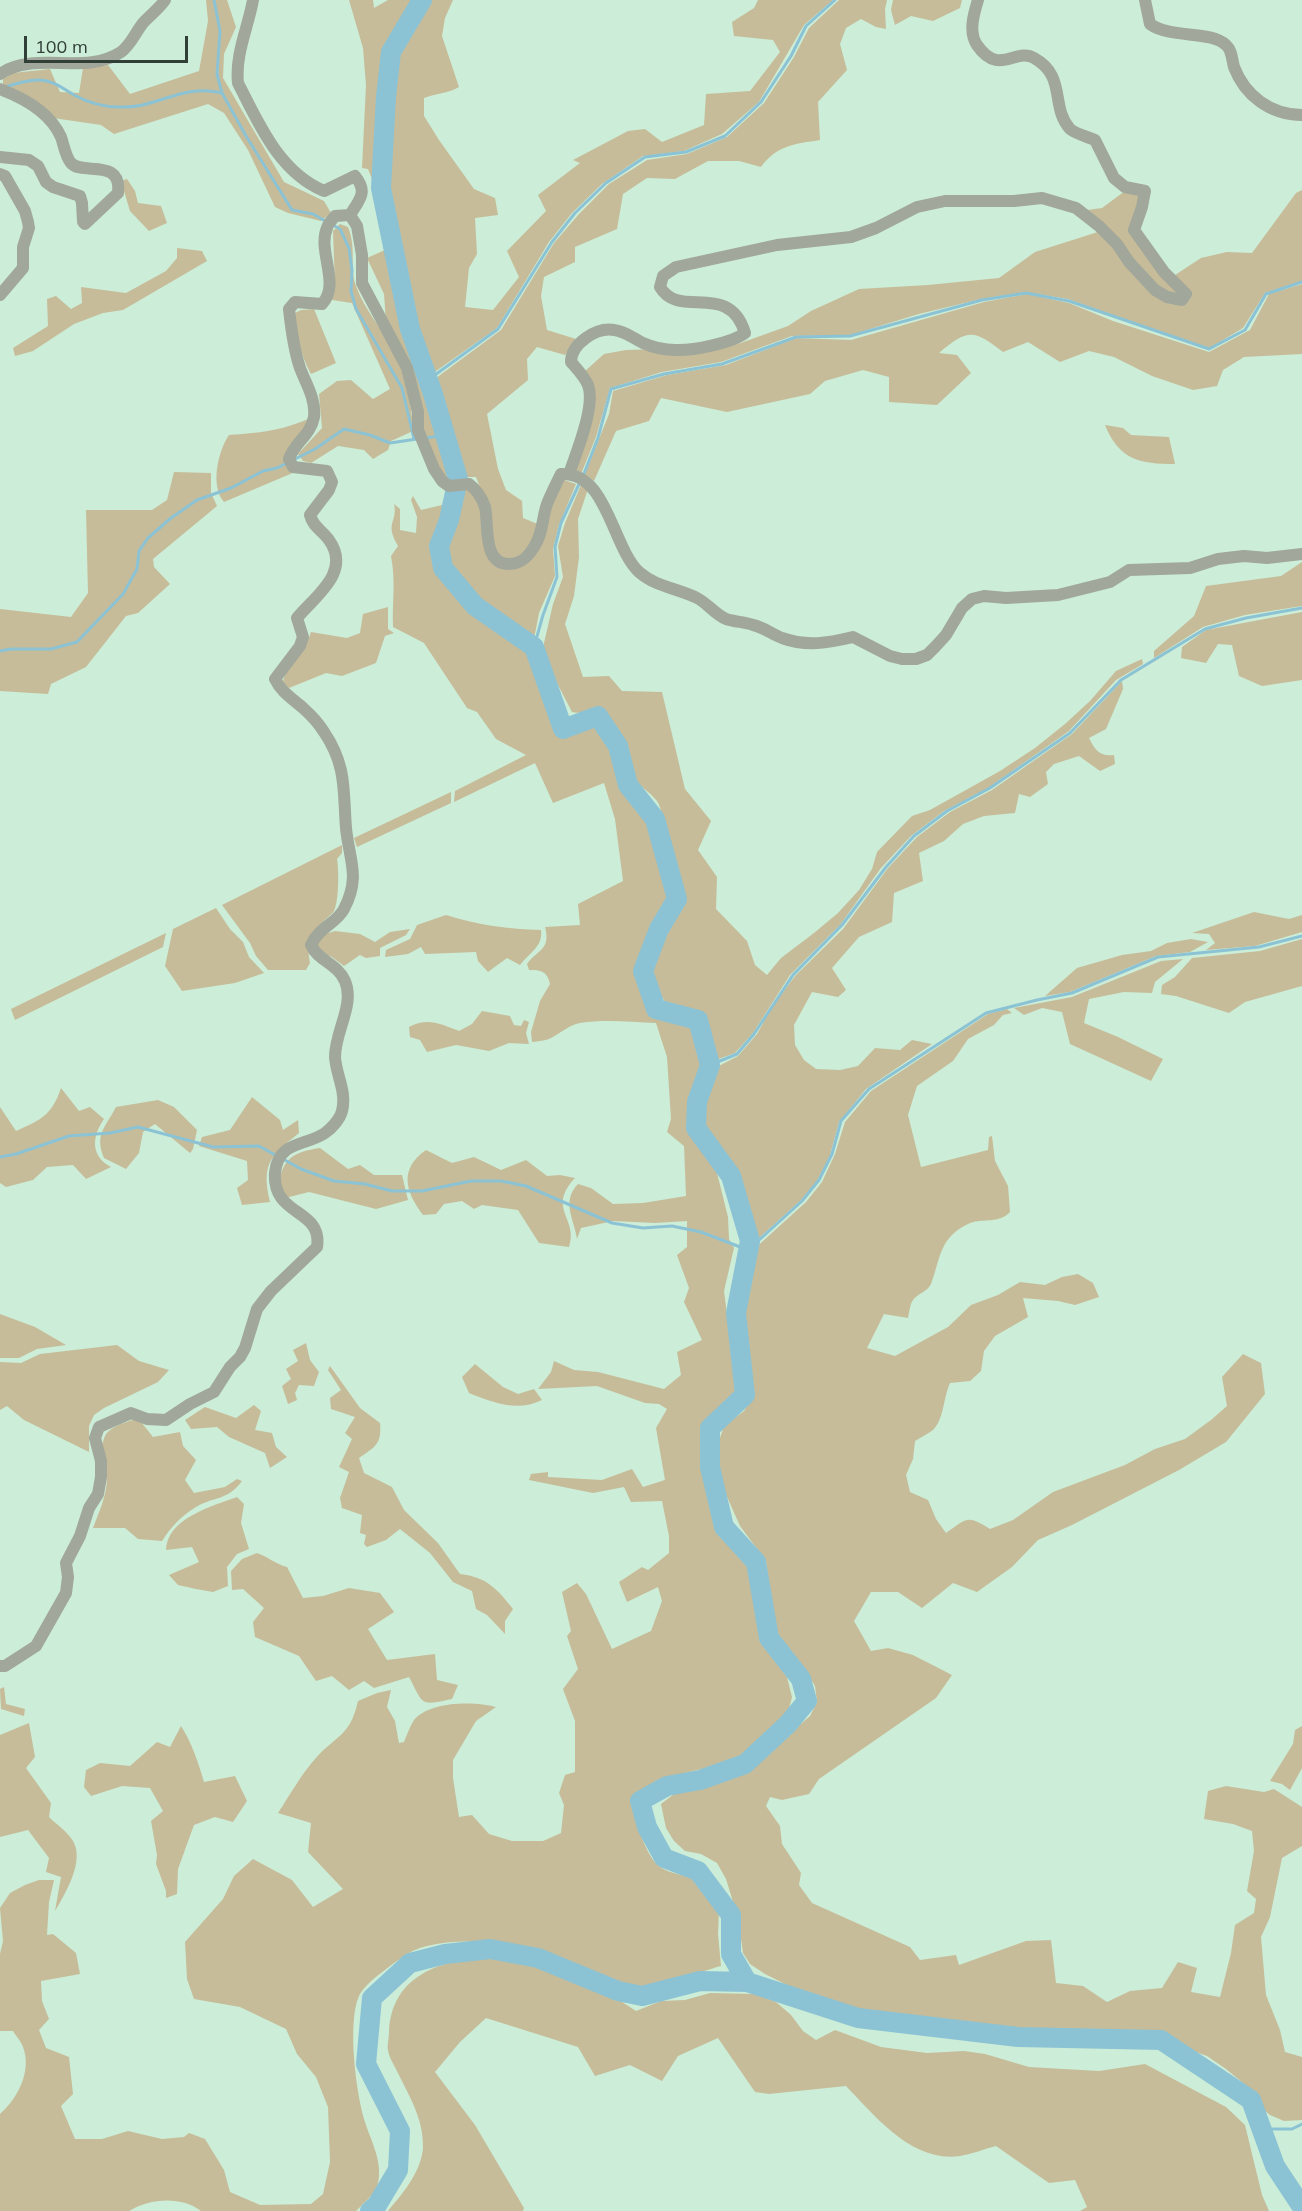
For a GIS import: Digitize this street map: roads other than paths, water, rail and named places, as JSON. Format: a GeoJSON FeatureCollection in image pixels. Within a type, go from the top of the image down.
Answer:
{"type":"FeatureCollection","features":[{"type":"Feature","properties":{"kind":"street"},"geometry":{"type":"LineString","coordinates":[[0,74],[19,65],[83,63],[113,56],[129,44],[143,23],[158,11],[165,0]]}},
{"type":"Feature","properties":{"kind":"street"},"geometry":{"type":"LineString","coordinates":[[0,1666],[5,1666],[36,1646],[66,1593],[68,1576],[66,1563],[80,1536],[88,1508],[98,1494],[101,1461],[94,1438],[99,1427],[131,1413],[147,1419],[166,1420],[214,1392],[230,1367],[240,1357],[257,1309],[271,1291],[317,1247],[316,1230],[281,1200],[276,1191],[276,1167],[284,1152],[299,1142],[326,1132],[341,1113],[344,1101],[335,1058],[348,994],[339,970],[315,954],[311,945],[316,934],[344,910],[353,882],[353,858],[346,827],[345,785],[334,746],[305,709],[279,687],[275,679],[300,646],[303,637],[297,618],[330,582],[336,566],[336,552],[330,540],[312,524],[310,515],[329,490],[332,482],[327,471],[293,467],[289,459],[292,450],[310,429],[314,416],[310,390],[300,367],[290,309],[295,302],[322,304],[327,299],[330,284],[324,239],[327,226],[335,216],[350,214],[363,194],[361,184],[355,176],[324,191],[301,179],[279,157],[238,83],[237,70],[241,44],[253,0]]}},
{"type":"Feature","properties":{"kind":"street"},"geometry":{"type":"LineString","coordinates":[[572,475],[590,398],[582,375],[571,362],[571,354],[579,343],[595,333],[612,329],[644,343],[676,350],[719,344],[737,339],[746,333],[743,325],[725,305],[712,302],[679,302],[666,297],[660,287],[663,276],[676,267],[777,245],[851,237],[876,228],[917,207],[945,201],[1014,201],[1042,198],[1076,208],[1100,226],[1155,290],[1167,297],[1182,300],[1186,294],[1164,272],[1134,230],[1145,191],[1125,187],[1114,178],[1095,140],[1072,130],[1060,108],[1055,79],[1044,65],[1032,56],[1019,56],[1005,61],[989,57],[975,43],[972,24],[978,0]]}},
{"type":"Feature","properties":{"kind":"street"},"geometry":{"type":"LineString","coordinates":[[1145,0],[1150,24],[1158,29],[1196,35],[1224,43],[1230,49],[1239,79],[1260,103],[1276,110],[1302,115]]}},
{"type":"Feature","properties":{"kind":"street"},"geometry":{"type":"LineString","coordinates":[[0,89],[18,96],[43,114],[60,136],[74,166],[91,169],[100,167],[111,173],[119,187],[118,193],[85,224],[80,196],[53,187],[46,182],[38,166],[29,160],[0,156]]}},
{"type":"Feature","properties":{"kind":"street"},"geometry":{"type":"LineString","coordinates":[[0,174],[5,176],[25,211],[29,228],[23,247],[23,268],[0,295]]}},
{"type":"Feature","properties":{"kind":"street"},"geometry":{"type":"LineString","coordinates":[[350,214],[357,226],[362,255],[362,283],[407,368],[418,412],[418,430],[434,469],[442,481],[449,486],[470,484],[479,495],[484,505],[489,546],[495,560],[503,564],[512,564],[526,559],[536,545],[552,492],[561,474],[572,475],[586,483],[596,493],[605,507],[631,564],[653,583],[696,598],[725,619],[755,625],[784,639],[802,644],[820,645],[854,637],[878,651],[902,659],[916,659],[927,655],[946,635],[962,608],[972,599],[984,596],[1006,598],[1058,595],[1110,582],[1129,570],[1190,568],[1218,559],[1244,556],[1267,558],[1302,554]]}},
{"type":"Feature","properties":{"kind":"waterway"},"geometry":{"type":"LineString","coordinates":[[214,0],[220,31],[217,74],[222,93],[292,210],[313,214],[327,222]]}},
{"type":"Feature","properties":{"kind":"waterway"},"geometry":{"type":"LineString","coordinates":[[422,0],[391,52],[381,188],[410,329],[433,394],[458,479],[449,520],[439,546],[443,568],[475,606],[534,647],[563,729],[598,716],[618,746],[628,785],[655,819],[677,899],[659,929],[643,971],[656,1009],[698,1020],[710,1065],[697,1102],[696,1128],[731,1176],[750,1241],[736,1313],[745,1395],[710,1428],[710,1467],[724,1527],[756,1562],[769,1638],[801,1679],[807,1701],[788,1724],[745,1764],[700,1780],[667,1786],[640,1801],[647,1827],[664,1858],[698,1871],[731,1915],[731,1954],[747,1982],[858,2018],[1018,2037],[1161,2040],[1251,2100],[1275,2166],[1302,2207]]}},
{"type":"Feature","properties":{"kind":"waterway"},"geometry":{"type":"LineString","coordinates":[[428,380],[498,329],[552,242],[575,213],[606,183],[645,157],[686,152],[725,136],[761,102],[791,56],[806,26],[835,0]]}},
{"type":"Feature","properties":{"kind":"waterway"},"geometry":{"type":"LineString","coordinates":[[5,87],[27,81],[45,81],[56,84],[90,102],[119,107],[133,107],[194,91],[222,93]]}},
{"type":"Feature","properties":{"kind":"waterway"},"geometry":{"type":"LineString","coordinates":[[333,225],[340,229],[349,248],[352,270],[351,291],[356,309],[402,388],[414,439]]}},
{"type":"Feature","properties":{"kind":"waterway"},"geometry":{"type":"LineString","coordinates":[[583,476],[598,438],[611,389],[664,374],[722,364],[796,337],[850,336],[982,300],[1026,293],[1069,301],[1209,349],[1245,330],[1266,294],[1302,282]]}},
{"type":"Feature","properties":{"kind":"waterway"},"geometry":{"type":"LineString","coordinates":[[293,460],[315,449],[344,429],[370,435],[390,443],[417,439]]}},
{"type":"Feature","properties":{"kind":"waterway"},"geometry":{"type":"LineString","coordinates":[[426,438],[445,435]]}},
{"type":"Feature","properties":{"kind":"waterway"},"geometry":{"type":"LineString","coordinates":[[0,651],[51,649],[77,642],[123,594],[137,569],[139,551],[148,538],[171,518],[197,500],[231,488],[263,471],[287,463]]}},
{"type":"Feature","properties":{"kind":"waterway"},"geometry":{"type":"LineString","coordinates":[[534,647],[557,577],[555,547],[561,523],[580,482]]}},
{"type":"Feature","properties":{"kind":"waterway"},"geometry":{"type":"LineString","coordinates":[[710,1065],[737,1054],[754,1034],[793,975],[842,925],[886,867],[914,836],[947,811],[990,788],[1070,733],[1121,680],[1205,629],[1246,618],[1302,608]]}},
{"type":"Feature","properties":{"kind":"waterway"},"geometry":{"type":"LineString","coordinates":[[283,1159],[301,1169],[334,1181],[365,1184],[392,1191],[422,1191],[471,1181],[501,1181],[526,1186],[612,1223],[643,1228],[672,1226],[701,1232],[748,1250],[802,1201],[819,1180],[832,1154],[841,1121],[869,1089],[986,1013],[1072,993],[1158,957],[1259,947],[1302,936]]}},
{"type":"Feature","properties":{"kind":"waterway"},"geometry":{"type":"LineString","coordinates":[[0,1157],[69,1136],[110,1133],[138,1127],[213,1147],[259,1146],[277,1156]]}},
{"type":"Feature","properties":{"kind":"waterway"},"geometry":{"type":"LineString","coordinates":[[370,2211],[377,2205],[398,2170],[400,2131],[366,2064],[372,1998],[410,1963],[445,1954],[490,1949],[538,1958],[618,1991],[642,1996],[700,1981],[747,1982]]}},
{"type":"Feature","properties":{"kind":"waterway"},"geometry":{"type":"LineString","coordinates":[[1261,2129],[1292,2129],[1302,2124]]}}]}
